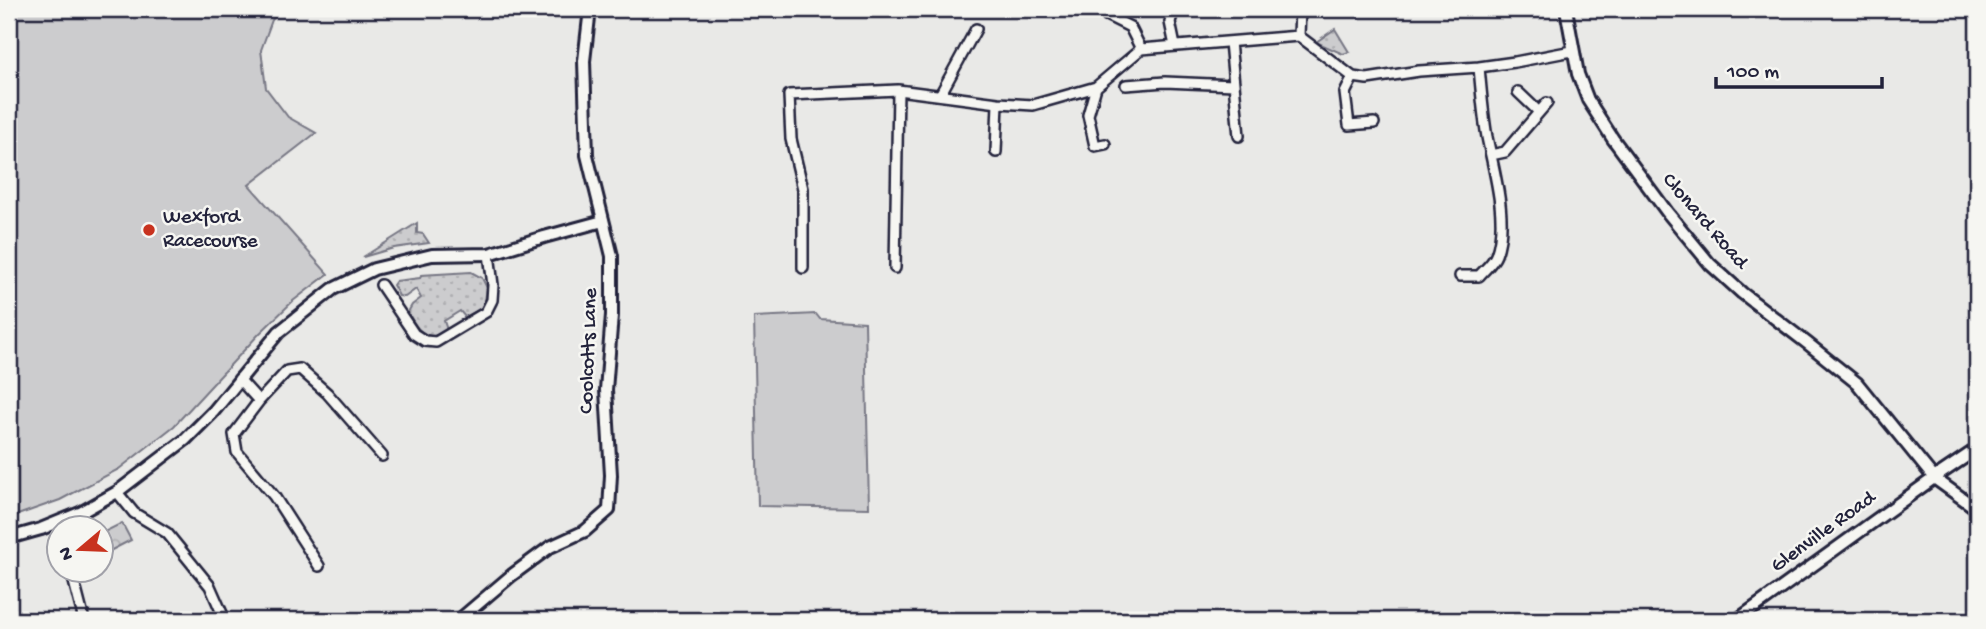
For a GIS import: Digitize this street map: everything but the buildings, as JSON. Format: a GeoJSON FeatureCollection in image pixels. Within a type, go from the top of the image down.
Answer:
{"type":"FeatureCollection","features":[{"type":"Feature","properties":{"kind":"street","name":"Coolcotts Lane"},"geometry":{"type":"LineString","coordinates":[[459,620],[512,575],[551,547],[585,531],[609,510],[611,475],[606,390],[612,315],[612,256],[587,155],[584,61],[590,9]]}},
{"type":"Feature","properties":{"kind":"street"},"geometry":{"type":"LineString","coordinates":[[1094,9],[1130,27],[1141,49]]}},
{"type":"Feature","properties":{"kind":"street"},"geometry":{"type":"LineString","coordinates":[[1174,9],[1170,22],[1175,47]]}},
{"type":"Feature","properties":{"kind":"street"},"geometry":{"type":"LineString","coordinates":[[1299,36],[1300,9]]}},
{"type":"Feature","properties":{"kind":"street","name":"Clonard Road"},"geometry":{"type":"LineString","coordinates":[[1566,9],[1572,51],[1585,92],[1603,124],[1667,212],[1710,264],[1742,293],[1857,383],[1934,478],[1977,509]]}},
{"type":"Feature","properties":{"kind":"street"},"geometry":{"type":"LineString","coordinates":[[940,94],[976,29]]}},
{"type":"Feature","properties":{"kind":"street"},"geometry":{"type":"LineString","coordinates":[[803,268],[803,189],[791,139],[789,95],[898,90],[1033,105],[1096,87],[1141,49],[1299,36],[1353,77],[1367,79],[1419,71],[1479,67],[1572,51]]}},
{"type":"Feature","properties":{"kind":"street"},"geometry":{"type":"LineString","coordinates":[[1230,42],[1239,135]]}},
{"type":"Feature","properties":{"kind":"street"},"geometry":{"type":"LineString","coordinates":[[1460,276],[1479,275],[1495,259],[1500,241],[1501,220],[1479,67]]}},
{"type":"Feature","properties":{"kind":"street"},"geometry":{"type":"LineString","coordinates":[[1353,77],[1345,93],[1349,125],[1374,123]]}},
{"type":"Feature","properties":{"kind":"street"},"geometry":{"type":"LineString","coordinates":[[1126,85],[1165,82],[1234,85]]}},
{"type":"Feature","properties":{"kind":"street"},"geometry":{"type":"LineString","coordinates":[[1096,87],[1087,115],[1095,146],[1105,144]]}},
{"type":"Feature","properties":{"kind":"street"},"geometry":{"type":"LineString","coordinates":[[895,268],[898,90]]}},
{"type":"Feature","properties":{"kind":"street"},"geometry":{"type":"LineString","coordinates":[[1517,92],[1539,112]]}},
{"type":"Feature","properties":{"kind":"street"},"geometry":{"type":"LineString","coordinates":[[996,152],[998,103]]}},
{"type":"Feature","properties":{"kind":"street"},"geometry":{"type":"LineString","coordinates":[[1491,155],[1505,152],[1547,103]]}},
{"type":"Feature","properties":{"kind":"street"},"geometry":{"type":"LineString","coordinates":[[78,514],[117,492],[185,440],[213,412],[279,332],[333,289],[374,269],[432,256],[489,254],[603,221]]}},
{"type":"Feature","properties":{"kind":"street"},"geometry":{"type":"LineString","coordinates":[[381,285],[414,334],[425,341],[436,342],[486,312],[492,300],[493,285],[489,254]]}},
{"type":"Feature","properties":{"kind":"street"},"geometry":{"type":"LineString","coordinates":[[319,566],[274,496],[237,452],[234,434],[259,401],[288,371],[300,369],[327,393],[382,456]]}},
{"type":"Feature","properties":{"kind":"street"},"geometry":{"type":"LineString","coordinates":[[239,379],[259,401]]}},
{"type":"Feature","properties":{"kind":"street","name":"Glenville Road"},"geometry":{"type":"LineString","coordinates":[[1737,620],[1977,449]]}},
{"type":"Feature","properties":{"kind":"street"},"geometry":{"type":"LineString","coordinates":[[117,492],[135,513],[167,533],[209,586],[225,620]]}},
{"type":"Feature","properties":{"kind":"street"},"geometry":{"type":"LineString","coordinates":[[9,538],[46,528]]}},
{"type":"Feature","properties":{"kind":"street"},"geometry":{"type":"LineString","coordinates":[[75,584],[84,620]]}},
{"type":"Feature","properties":{"kind":"green space","name":"Wexford Racecourse"},"geometry":{"type":"Polygon","coordinates":[[[9,9],[282,9],[272,20],[261,50],[266,88],[288,117],[316,133],[249,185],[328,274],[293,301],[259,334],[174,426],[119,469],[60,500],[9,518],[9,9]]]}},
{"type":"Feature","properties":{"kind":"green space"},"geometry":{"type":"Polygon","coordinates":[[[1335,29],[1349,52],[1343,54],[1316,42],[1335,29]]]}},
{"type":"Feature","properties":{"kind":"green space"},"geometry":{"type":"Polygon","coordinates":[[[417,223],[417,233],[423,234],[429,243],[394,248],[363,257],[417,223]]]}},
{"type":"Feature","properties":{"kind":"green space"},"geometry":{"type":"Polygon","coordinates":[[[471,272],[482,278],[487,288],[481,309],[465,317],[460,311],[444,321],[447,330],[435,336],[422,332],[408,312],[421,298],[416,289],[405,297],[399,296],[393,285],[396,281],[420,278],[421,275],[471,272]]]}},
{"type":"Feature","properties":{"kind":"green space"},"geometry":{"type":"Polygon","coordinates":[[[816,314],[820,319],[865,322],[869,508],[758,506],[754,317],[816,314]]]}},
{"type":"Feature","properties":{"kind":"green space"},"geometry":{"type":"Polygon","coordinates":[[[122,523],[131,540],[116,548],[116,526],[122,523]]]}},
{"type":"Feature","properties":{"kind":"place","name":"Wexford Racecourse"},"geometry":{"type":"Point","coordinates":[149,230]}}]}
